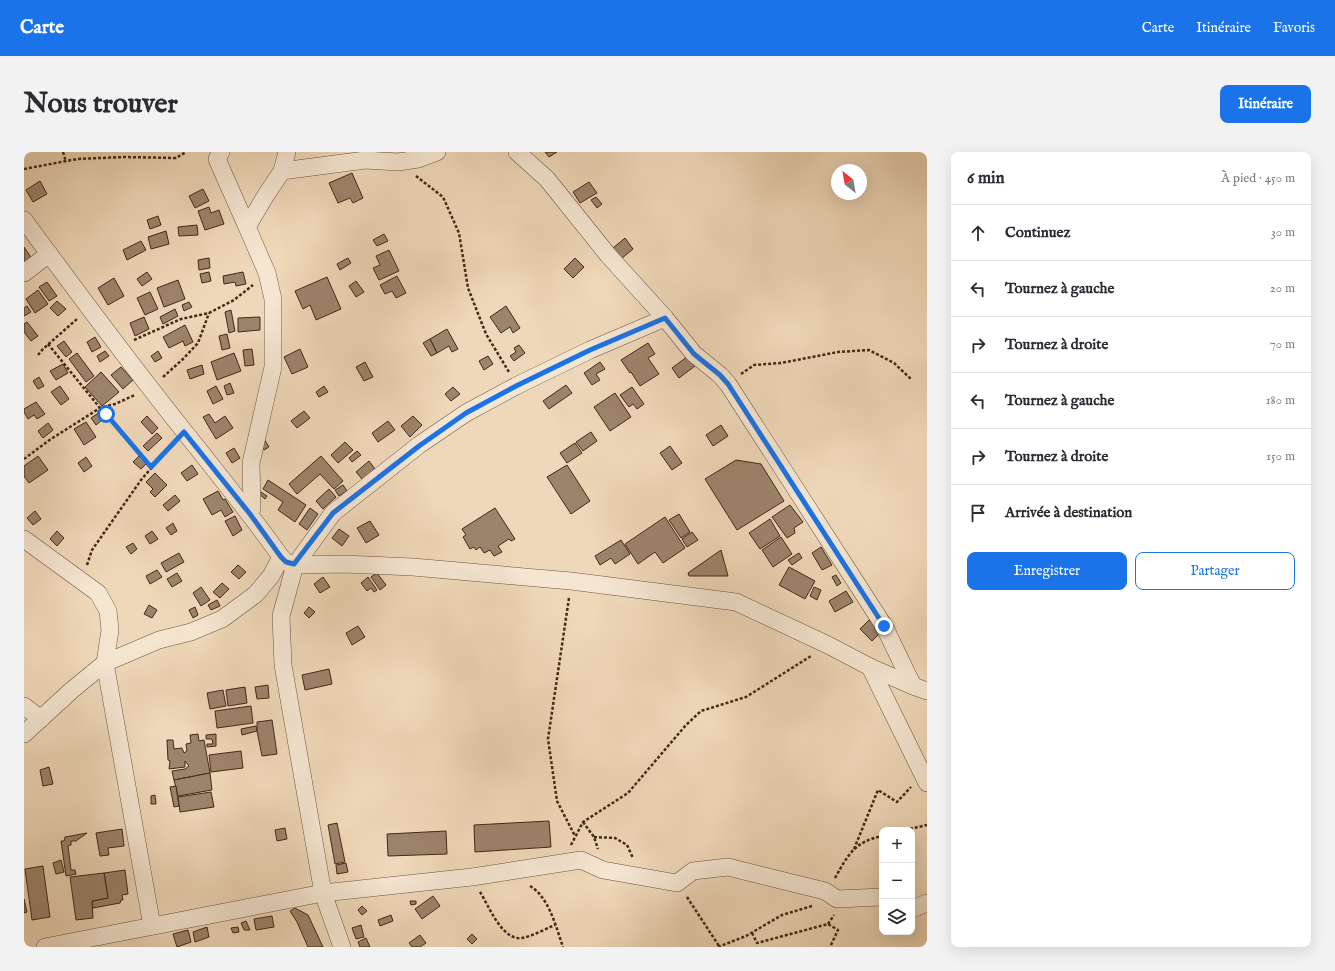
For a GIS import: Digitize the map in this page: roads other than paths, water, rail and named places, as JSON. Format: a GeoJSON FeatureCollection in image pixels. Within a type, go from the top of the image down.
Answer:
{"type":"FeatureCollection","features":[{"type":"Feature","properties":{"kind":"street"},"geometry":{"type":"LineString","coordinates":[[247,227],[266,194],[282,171],[287,152]]}},
{"type":"Feature","properties":{"kind":"street"},"geometry":{"type":"LineString","coordinates":[[282,171],[366,156],[398,162],[418,159],[437,152]]}},
{"type":"Feature","properties":{"kind":"street"},"geometry":{"type":"LineString","coordinates":[[517,152],[547,179],[608,255],[665,318],[694,354],[720,375],[728,384],[884,626],[920,688]]}},
{"type":"Feature","properties":{"kind":"street"},"geometry":{"type":"LineString","coordinates":[[217,154],[267,273],[273,299],[273,367],[251,463],[252,508],[250,514]]}},
{"type":"Feature","properties":{"kind":"street"},"geometry":{"type":"LineString","coordinates":[[24,220],[89,309],[184,432],[288,561],[281,616],[283,665],[323,893],[342,947]]}},
{"type":"Feature","properties":{"kind":"street"},"geometry":{"type":"LineString","coordinates":[[24,273],[49,254]]}},
{"type":"Feature","properties":{"kind":"street"},"geometry":{"type":"LineString","coordinates":[[24,734],[72,690],[105,663],[159,640],[191,632],[222,619],[256,594],[271,576],[288,561],[333,513],[436,433],[466,413],[516,386],[590,350],[665,318]]}},
{"type":"Feature","properties":{"kind":"street"},"geometry":{"type":"LineString","coordinates":[[24,539],[98,593],[108,611],[110,630],[105,663],[152,926]]}},
{"type":"Feature","properties":{"kind":"street"},"geometry":{"type":"LineString","coordinates":[[288,561],[413,567],[571,581],[736,602],[828,645],[870,667],[920,688]]}},
{"type":"Feature","properties":{"kind":"street"},"geometry":{"type":"LineString","coordinates":[[870,667],[925,779]]}},
{"type":"Feature","properties":{"kind":"street"},"geometry":{"type":"LineString","coordinates":[[24,706],[40,720]]}},
{"type":"Feature","properties":{"kind":"street"},"geometry":{"type":"LineString","coordinates":[[45,947],[323,893],[472,877],[581,860],[603,870],[677,883],[693,871],[728,867],[832,896],[879,897]]}},
{"type":"Feature","properties":{"kind":"street"},"geometry":{"type":"LineString","coordinates":[[915,908],[927,903]]}}]}
